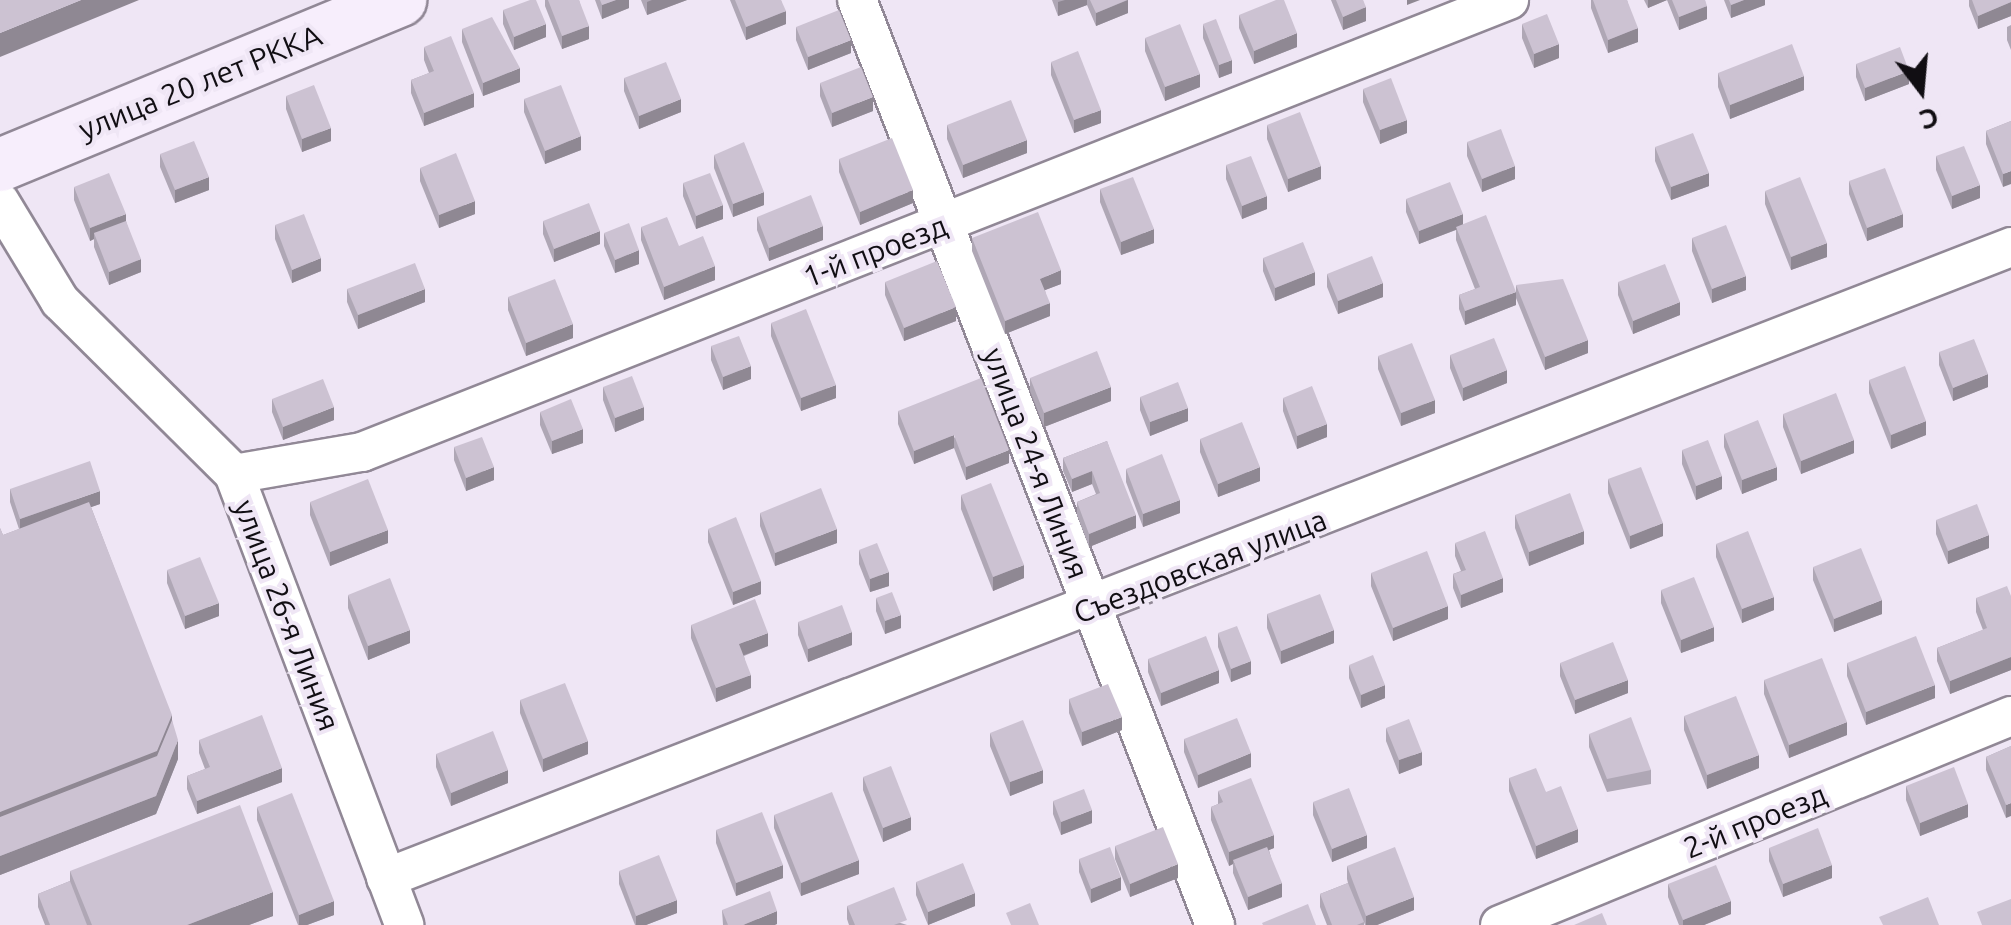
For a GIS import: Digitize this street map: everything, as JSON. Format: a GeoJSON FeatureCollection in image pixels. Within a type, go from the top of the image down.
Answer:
{"type":"FeatureCollection","features":[{"type":"Feature","properties":{"kind":"main road","name":"улица 20 лет РККА"},"geometry":{"type":"LineString","coordinates":[[0,164],[400,0]]}},
{"type":"Feature","properties":{"kind":"street","name":"улица 24-я Линия"},"geometry":{"type":"LineString","coordinates":[[857,0],[1215,925]]}},
{"type":"Feature","properties":{"kind":"street","name":"1-й проезд"},"geometry":{"type":"LineString","coordinates":[[234,474],[362,452],[1508,0]]}},
{"type":"Feature","properties":{"kind":"street","name":"улица 26-я Линия"},"geometry":{"type":"LineString","coordinates":[[0,202],[60,301],[234,474],[404,925]]}},
{"type":"Feature","properties":{"kind":"street","name":"Съездовская улица"},"geometry":{"type":"LineString","coordinates":[[386,878],[1092,609],[2011,247]]}},
{"type":"Feature","properties":{"kind":"street","name":"2-й проезд"},"geometry":{"type":"LineString","coordinates":[[1500,925],[2011,716]]}},
{"type":"Feature","properties":{"kind":"building"},"geometry":{"type":"Polygon","coordinates":[[[0,0],[81,0],[0,33],[0,0]]]}},
{"type":"Feature","properties":{"kind":"building"},"geometry":{"type":"Polygon","coordinates":[[[536,0],[546,24],[514,37],[503,10],[536,0]]]}},
{"type":"Feature","properties":{"kind":"building"},"geometry":{"type":"Polygon","coordinates":[[[548,0],[579,0],[589,26],[562,36],[548,0]]]}},
{"type":"Feature","properties":{"kind":"building"},"geometry":{"type":"Polygon","coordinates":[[[735,0],[781,0],[786,11],[746,27],[735,0]]]}},
{"type":"Feature","properties":{"kind":"building"},"geometry":{"type":"Polygon","coordinates":[[[1090,0],[1127,0],[1096,13],[1090,0]]]}},
{"type":"Feature","properties":{"kind":"building"},"geometry":{"type":"Polygon","coordinates":[[[1284,0],[1297,33],[1254,51],[1239,15],[1284,0]]]}},
{"type":"Feature","properties":{"kind":"building"},"geometry":{"type":"Polygon","coordinates":[[[1336,0],[1363,0],[1366,7],[1343,17],[1336,0]]]}},
{"type":"Feature","properties":{"kind":"building"},"geometry":{"type":"Polygon","coordinates":[[[1593,0],[1627,0],[1638,28],[1608,40],[1593,0]]]}},
{"type":"Feature","properties":{"kind":"building"},"geometry":{"type":"Polygon","coordinates":[[[1672,0],[1705,0],[1707,6],[1679,17],[1672,0]]]}},
{"type":"Feature","properties":{"kind":"building"},"geometry":{"type":"Polygon","coordinates":[[[1972,0],[2011,0],[2011,2],[1978,16],[1972,0]]]}},
{"type":"Feature","properties":{"kind":"building"},"geometry":{"type":"Polygon","coordinates":[[[839,10],[851,40],[808,57],[796,27],[839,10]]]}},
{"type":"Feature","properties":{"kind":"building"},"geometry":{"type":"Polygon","coordinates":[[[1547,14],[1559,44],[1534,54],[1522,24],[1547,14]]]}},
{"type":"Feature","properties":{"kind":"building"},"geometry":{"type":"Polygon","coordinates":[[[492,17],[520,68],[483,83],[462,29],[492,17]]]}},
{"type":"Feature","properties":{"kind":"building"},"geometry":{"type":"Polygon","coordinates":[[[1216,19],[1232,60],[1219,65],[1203,24],[1216,19]]]}},
{"type":"Feature","properties":{"kind":"building"},"geometry":{"type":"Polygon","coordinates":[[[1180,24],[1200,74],[1165,87],[1145,38],[1180,24]]]}},
{"type":"Feature","properties":{"kind":"building"},"geometry":{"type":"Polygon","coordinates":[[[451,36],[474,93],[424,113],[411,80],[434,71],[424,47],[451,36]]]}},
{"type":"Feature","properties":{"kind":"building"},"geometry":{"type":"Polygon","coordinates":[[[1792,44],[1804,76],[1730,105],[1718,73],[1792,44]]]}},
{"type":"Feature","properties":{"kind":"building"},"geometry":{"type":"Polygon","coordinates":[[[1900,47],[1909,71],[1865,88],[1856,64],[1900,47]]]}},
{"type":"Feature","properties":{"kind":"building"},"geometry":{"type":"Polygon","coordinates":[[[1078,51],[1101,110],[1074,120],[1051,62],[1078,51]]]}},
{"type":"Feature","properties":{"kind":"building"},"geometry":{"type":"Polygon","coordinates":[[[666,62],[681,99],[639,116],[624,78],[666,62]]]}},
{"type":"Feature","properties":{"kind":"building"},"geometry":{"type":"Polygon","coordinates":[[[861,67],[873,97],[832,113],[820,83],[861,67]]]}},
{"type":"Feature","properties":{"kind":"building"},"geometry":{"type":"Polygon","coordinates":[[[1391,78],[1407,120],[1380,130],[1363,89],[1391,78]]]}},
{"type":"Feature","properties":{"kind":"building"},"geometry":{"type":"Polygon","coordinates":[[[314,85],[331,128],[302,139],[286,96],[314,85]]]}},
{"type":"Feature","properties":{"kind":"building"},"geometry":{"type":"Polygon","coordinates":[[[561,85],[581,136],[545,151],[524,99],[561,85]]]}},
{"type":"Feature","properties":{"kind":"building"},"geometry":{"type":"Polygon","coordinates":[[[1011,100],[1027,140],[963,165],[947,125],[1011,100]]]}},
{"type":"Feature","properties":{"kind":"building"},"geometry":{"type":"Polygon","coordinates":[[[1300,112],[1321,166],[1288,179],[1267,125],[1300,112]]]}},
{"type":"Feature","properties":{"kind":"building"},"geometry":{"type":"Polygon","coordinates":[[[2011,121],[2011,171],[2003,174],[1986,131],[2011,121]]]}},
{"type":"Feature","properties":{"kind":"building"},"geometry":{"type":"Polygon","coordinates":[[[1501,129],[1515,166],[1482,179],[1467,142],[1501,129]]]}},
{"type":"Feature","properties":{"kind":"building"},"geometry":{"type":"Polygon","coordinates":[[[1693,133],[1709,173],[1671,187],[1655,147],[1693,133]]]}},
{"type":"Feature","properties":{"kind":"building"},"geometry":{"type":"Polygon","coordinates":[[[892,138],[913,190],[860,212],[839,159],[892,138]]]}},
{"type":"Feature","properties":{"kind":"building"},"geometry":{"type":"Polygon","coordinates":[[[194,141],[209,177],[175,190],[160,154],[194,141]]]}},
{"type":"Feature","properties":{"kind":"building"},"geometry":{"type":"Polygon","coordinates":[[[744,142],[764,192],[733,204],[714,155],[744,142]]]}},
{"type":"Feature","properties":{"kind":"building"},"geometry":{"type":"Polygon","coordinates":[[[1964,146],[1980,185],[1952,196],[1936,156],[1964,146]]]}},
{"type":"Feature","properties":{"kind":"building"},"geometry":{"type":"Polygon","coordinates":[[[456,153],[475,201],[439,215],[420,168],[456,153]]]}},
{"type":"Feature","properties":{"kind":"building"},"geometry":{"type":"Polygon","coordinates":[[[1251,156],[1267,196],[1242,206],[1226,165],[1251,156]]]}},
{"type":"Feature","properties":{"kind":"building"},"geometry":{"type":"Polygon","coordinates":[[[1885,168],[1903,214],[1867,228],[1849,181],[1885,168]]]}},
{"type":"Feature","properties":{"kind":"building"},"geometry":{"type":"Polygon","coordinates":[[[109,173],[126,214],[90,228],[74,187],[109,173]]]}},
{"type":"Feature","properties":{"kind":"building"},"geometry":{"type":"Polygon","coordinates":[[[710,173],[723,205],[696,216],[683,183],[710,173]]]}},
{"type":"Feature","properties":{"kind":"building"},"geometry":{"type":"Polygon","coordinates":[[[1133,177],[1154,229],[1121,242],[1100,189],[1133,177]]]}},
{"type":"Feature","properties":{"kind":"building"},"geometry":{"type":"Polygon","coordinates":[[[1800,177],[1827,243],[1791,257],[1765,191],[1800,177]]]}},
{"type":"Feature","properties":{"kind":"building"},"geometry":{"type":"Polygon","coordinates":[[[1450,182],[1463,214],[1419,231],[1406,199],[1450,182]]]}},
{"type":"Feature","properties":{"kind":"building"},"geometry":{"type":"Polygon","coordinates":[[[811,195],[823,226],[769,248],[757,217],[811,195]]]}},
{"type":"Feature","properties":{"kind":"building"},"geometry":{"type":"Polygon","coordinates":[[[589,203],[600,231],[554,249],[543,221],[589,203]]]}},
{"type":"Feature","properties":{"kind":"building"},"geometry":{"type":"Polygon","coordinates":[[[1038,212],[1061,270],[1040,279],[1050,303],[1005,321],[972,238],[1038,212]]]}},
{"type":"Feature","properties":{"kind":"building"},"geometry":{"type":"Polygon","coordinates":[[[304,214],[321,258],[292,270],[275,225],[304,214]]]}},
{"type":"Feature","properties":{"kind":"building"},"geometry":{"type":"Polygon","coordinates":[[[1486,215],[1516,292],[1465,311],[1459,295],[1480,287],[1456,227],[1486,215]]]}},
{"type":"Feature","properties":{"kind":"building"},"geometry":{"type":"Polygon","coordinates":[[[667,217],[679,246],[703,236],[715,266],[664,287],[641,227],[667,217]]]}},
{"type":"Feature","properties":{"kind":"building"},"geometry":{"type":"Polygon","coordinates":[[[126,221],[141,259],[109,272],[94,233],[126,221]]]}},
{"type":"Feature","properties":{"kind":"building"},"geometry":{"type":"Polygon","coordinates":[[[629,223],[639,250],[615,260],[604,233],[629,223]]]}},
{"type":"Feature","properties":{"kind":"building"},"geometry":{"type":"Polygon","coordinates":[[[1726,225],[1746,276],[1712,289],[1692,238],[1726,225]]]}},
{"type":"Feature","properties":{"kind":"building"},"geometry":{"type":"Polygon","coordinates":[[[1303,242],[1315,272],[1275,288],[1263,258],[1303,242]]]}},
{"type":"Feature","properties":{"kind":"building"},"geometry":{"type":"Polygon","coordinates":[[[1372,256],[1383,283],[1338,301],[1327,274],[1372,256]]]}},
{"type":"Feature","properties":{"kind":"building"},"geometry":{"type":"Polygon","coordinates":[[[937,261],[956,307],[904,328],[885,282],[937,261]]]}},
{"type":"Feature","properties":{"kind":"building"},"geometry":{"type":"Polygon","coordinates":[[[415,263],[425,289],[358,315],[347,289],[415,263]]]}},
{"type":"Feature","properties":{"kind":"building"},"geometry":{"type":"Polygon","coordinates":[[[1665,264],[1680,302],[1633,321],[1618,282],[1665,264]]]}},
{"type":"Feature","properties":{"kind":"building"},"geometry":{"type":"Polygon","coordinates":[[[555,279],[573,324],[526,343],[508,297],[555,279]]]}},
{"type":"Feature","properties":{"kind":"building"},"geometry":{"type":"Polygon","coordinates":[[[1563,279],[1588,340],[1545,357],[1516,285],[1563,279]]]}},
{"type":"Feature","properties":{"kind":"building"},"geometry":{"type":"Polygon","coordinates":[[[806,309],[836,385],[801,398],[771,323],[806,309]]]}},
{"type":"Feature","properties":{"kind":"building"},"geometry":{"type":"Polygon","coordinates":[[[739,336],[751,366],[723,377],[711,346],[739,336]]]}},
{"type":"Feature","properties":{"kind":"building"},"geometry":{"type":"Polygon","coordinates":[[[1494,338],[1507,370],[1463,388],[1450,355],[1494,338]]]}},
{"type":"Feature","properties":{"kind":"building"},"geometry":{"type":"Polygon","coordinates":[[[1974,339],[1988,374],[1953,388],[1939,352],[1974,339]]]}},
{"type":"Feature","properties":{"kind":"building"},"geometry":{"type":"Polygon","coordinates":[[[1412,343],[1435,400],[1401,413],[1378,356],[1412,343]]]}},
{"type":"Feature","properties":{"kind":"building"},"geometry":{"type":"Polygon","coordinates":[[[1097,351],[1111,387],[1044,413],[1030,378],[1097,351]]]}},
{"type":"Feature","properties":{"kind":"building"},"geometry":{"type":"Polygon","coordinates":[[[1905,366],[1926,421],[1891,435],[1869,380],[1905,366]]]}},
{"type":"Feature","properties":{"kind":"building"},"geometry":{"type":"Polygon","coordinates":[[[632,376],[644,407],[615,418],[603,387],[632,376]]]}},
{"type":"Feature","properties":{"kind":"building"},"geometry":{"type":"Polygon","coordinates":[[[981,378],[1009,450],[966,467],[954,435],[914,451],[898,411],[981,378]]]}},
{"type":"Feature","properties":{"kind":"building"},"geometry":{"type":"Polygon","coordinates":[[[323,379],[334,407],[283,427],[272,399],[323,379]]]}},
{"type":"Feature","properties":{"kind":"building"},"geometry":{"type":"Polygon","coordinates":[[[1178,382],[1188,408],[1150,422],[1140,397],[1178,382]]]}},
{"type":"Feature","properties":{"kind":"building"},"geometry":{"type":"Polygon","coordinates":[[[1312,386],[1327,424],[1297,436],[1283,398],[1312,386]]]}},
{"type":"Feature","properties":{"kind":"building"},"geometry":{"type":"Polygon","coordinates":[[[1836,393],[1854,440],[1801,461],[1783,414],[1836,393]]]}},
{"type":"Feature","properties":{"kind":"building"},"geometry":{"type":"Polygon","coordinates":[[[571,399],[583,429],[552,441],[540,412],[571,399]]]}},
{"type":"Feature","properties":{"kind":"building"},"geometry":{"type":"Polygon","coordinates":[[[1758,420],[1777,467],[1742,480],[1724,434],[1758,420]]]}},
{"type":"Feature","properties":{"kind":"building"},"geometry":{"type":"Polygon","coordinates":[[[1242,422],[1260,467],[1218,484],[1200,439],[1242,422]]]}},
{"type":"Feature","properties":{"kind":"building"},"geometry":{"type":"Polygon","coordinates":[[[482,437],[494,467],[466,478],[454,447],[482,437]]]}},
{"type":"Feature","properties":{"kind":"building"},"geometry":{"type":"Polygon","coordinates":[[[1708,440],[1722,476],[1696,486],[1682,450],[1708,440]]]}},
{"type":"Feature","properties":{"kind":"building"},"geometry":{"type":"Polygon","coordinates":[[[1107,441],[1136,515],[1089,534],[1077,502],[1100,493],[1092,471],[1072,479],[1063,458],[1107,441]]]}},
{"type":"Feature","properties":{"kind":"building"},"geometry":{"type":"Polygon","coordinates":[[[1162,454],[1180,500],[1143,514],[1126,469],[1162,454]]]}},
{"type":"Feature","properties":{"kind":"building"},"geometry":{"type":"Polygon","coordinates":[[[90,461],[100,491],[20,519],[10,489],[90,461]]]}},
{"type":"Feature","properties":{"kind":"building"},"geometry":{"type":"Polygon","coordinates":[[[1641,467],[1663,523],[1630,536],[1608,479],[1641,467]]]}},
{"type":"Feature","properties":{"kind":"building"},"geometry":{"type":"Polygon","coordinates":[[[368,479],[388,530],[330,552],[310,502],[368,479]]]}},
{"type":"Feature","properties":{"kind":"building"},"geometry":{"type":"Polygon","coordinates":[[[991,483],[1024,565],[993,577],[961,495],[991,483]]]}},
{"type":"Feature","properties":{"kind":"building"},"geometry":{"type":"Polygon","coordinates":[[[821,488],[837,529],[775,553],[760,513],[821,488]]]}},
{"type":"Feature","properties":{"kind":"building"},"geometry":{"type":"Polygon","coordinates":[[[1570,493],[1584,531],[1529,552],[1515,515],[1570,493]]]}},
{"type":"Feature","properties":{"kind":"building"},"geometry":{"type":"Polygon","coordinates":[[[89,502],[172,715],[157,751],[0,812],[0,528],[3,535],[89,502]]]}},
{"type":"Feature","properties":{"kind":"building"},"geometry":{"type":"Polygon","coordinates":[[[1977,504],[1989,535],[1948,551],[1936,520],[1977,504]]]}},
{"type":"Feature","properties":{"kind":"building"},"geometry":{"type":"Polygon","coordinates":[[[736,517],[761,581],[733,592],[708,529],[736,517]]]}},
{"type":"Feature","properties":{"kind":"building"},"geometry":{"type":"Polygon","coordinates":[[[1485,531],[1503,578],[1461,595],[1453,574],[1466,570],[1455,543],[1485,531]]]}},
{"type":"Feature","properties":{"kind":"building"},"geometry":{"type":"Polygon","coordinates":[[[1748,531],[1774,597],[1742,609],[1716,544],[1748,531]]]}},
{"type":"Feature","properties":{"kind":"building"},"geometry":{"type":"Polygon","coordinates":[[[877,543],[889,572],[870,579],[859,550],[877,543]]]}},
{"type":"Feature","properties":{"kind":"building"},"geometry":{"type":"Polygon","coordinates":[[[1861,548],[1882,600],[1834,619],[1813,567],[1861,548]]]}},
{"type":"Feature","properties":{"kind":"building"},"geometry":{"type":"Polygon","coordinates":[[[1427,551],[1448,606],[1393,628],[1371,573],[1427,551]]]}},
{"type":"Feature","properties":{"kind":"building"},"geometry":{"type":"Polygon","coordinates":[[[200,557],[219,603],[185,616],[167,570],[200,557]]]}},
{"type":"Feature","properties":{"kind":"building"},"geometry":{"type":"Polygon","coordinates":[[[1694,577],[1714,627],[1681,640],[1661,590],[1694,577]]]}},
{"type":"Feature","properties":{"kind":"building"},"geometry":{"type":"Polygon","coordinates":[[[390,578],[410,630],[368,646],[348,595],[390,578]]]}},
{"type":"Feature","properties":{"kind":"building"},"geometry":{"type":"Polygon","coordinates":[[[2007,586],[2011,596],[2011,657],[1950,681],[1937,648],[1987,628],[1976,598],[2007,586]]]}},
{"type":"Feature","properties":{"kind":"building"},"geometry":{"type":"Polygon","coordinates":[[[892,592],[901,615],[885,621],[876,598],[892,592]]]}},
{"type":"Feature","properties":{"kind":"building"},"geometry":{"type":"Polygon","coordinates":[[[1320,594],[1334,630],[1281,651],[1267,614],[1320,594]]]}},
{"type":"Feature","properties":{"kind":"building"},"geometry":{"type":"Polygon","coordinates":[[[755,599],[768,633],[739,644],[751,675],[716,688],[691,625],[755,599]]]}},
{"type":"Feature","properties":{"kind":"building"},"geometry":{"type":"Polygon","coordinates":[[[842,605],[852,632],[808,649],[798,622],[842,605]]]}},
{"type":"Feature","properties":{"kind":"building"},"geometry":{"type":"Polygon","coordinates":[[[1237,626],[1251,661],[1231,669],[1218,633],[1237,626]]]}},
{"type":"Feature","properties":{"kind":"building"},"geometry":{"type":"Polygon","coordinates":[[[1206,636],[1219,670],[1161,693],[1148,659],[1206,636]]]}},
{"type":"Feature","properties":{"kind":"building"},"geometry":{"type":"Polygon","coordinates":[[[1916,636],[1935,685],[1866,712],[1847,663],[1916,636]]]}},
{"type":"Feature","properties":{"kind":"building"},"geometry":{"type":"Polygon","coordinates":[[[1613,642],[1628,680],[1575,700],[1560,663],[1613,642]]]}},
{"type":"Feature","properties":{"kind":"building"},"geometry":{"type":"Polygon","coordinates":[[[1373,655],[1385,685],[1361,695],[1349,665],[1373,655]]]}},
{"type":"Feature","properties":{"kind":"building"},"geometry":{"type":"Polygon","coordinates":[[[1822,658],[1847,722],[1789,745],[1764,680],[1822,658]]]}},
{"type":"Feature","properties":{"kind":"building"},"geometry":{"type":"Polygon","coordinates":[[[565,683],[588,741],[543,759],[520,700],[565,683]]]}},
{"type":"Feature","properties":{"kind":"building"},"geometry":{"type":"Polygon","coordinates":[[[1108,684],[1122,717],[1082,732],[1069,699],[1108,684]]]}},
{"type":"Feature","properties":{"kind":"building"},"geometry":{"type":"Polygon","coordinates":[[[1736,696],[1759,755],[1707,775],[1684,716],[1736,696]]]}},
{"type":"Feature","properties":{"kind":"building"},"geometry":{"type":"Polygon","coordinates":[[[262,715],[282,768],[197,801],[187,776],[210,767],[199,740],[262,715]]]}},
{"type":"Feature","properties":{"kind":"building"},"geometry":{"type":"Polygon","coordinates":[[[1631,717],[1651,770],[1607,779],[1589,734],[1631,717]]]}},
{"type":"Feature","properties":{"kind":"building"},"geometry":{"type":"Polygon","coordinates":[[[1237,718],[1251,753],[1198,775],[1184,739],[1237,718]]]}},
{"type":"Feature","properties":{"kind":"building"},"geometry":{"type":"Polygon","coordinates":[[[1409,719],[1422,752],[1399,760],[1386,728],[1409,719]]]}},
{"type":"Feature","properties":{"kind":"building"},"geometry":{"type":"Polygon","coordinates":[[[172,720],[178,740],[156,796],[0,856],[0,817],[157,756],[172,720]]]}},
{"type":"Feature","properties":{"kind":"building"},"geometry":{"type":"Polygon","coordinates":[[[1023,720],[1043,770],[1010,782],[990,733],[1023,720]]]}},
{"type":"Feature","properties":{"kind":"building"},"geometry":{"type":"Polygon","coordinates":[[[493,731],[508,770],[451,793],[436,754],[493,731]]]}},
{"type":"Feature","properties":{"kind":"building"},"geometry":{"type":"Polygon","coordinates":[[[2011,746],[2011,803],[2006,805],[1986,757],[2011,746]]]}},
{"type":"Feature","properties":{"kind":"building"},"geometry":{"type":"Polygon","coordinates":[[[891,766],[911,817],[883,828],[863,777],[891,766]]]}},
{"type":"Feature","properties":{"kind":"building"},"geometry":{"type":"Polygon","coordinates":[[[1954,767],[1968,804],[1920,823],[1906,786],[1954,767]]]}},
{"type":"Feature","properties":{"kind":"building"},"geometry":{"type":"Polygon","coordinates":[[[1536,768],[1546,792],[1561,786],[1578,829],[1536,846],[1509,778],[1536,768]]]}},
{"type":"Feature","properties":{"kind":"building"},"geometry":{"type":"Polygon","coordinates":[[[1251,778],[1274,835],[1229,852],[1211,807],[1223,802],[1218,791],[1251,778]]]}},
{"type":"Feature","properties":{"kind":"building"},"geometry":{"type":"Polygon","coordinates":[[[1349,788],[1367,835],[1332,849],[1313,802],[1349,788]]]}},
{"type":"Feature","properties":{"kind":"building"},"geometry":{"type":"Polygon","coordinates":[[[1084,789],[1092,810],[1061,822],[1053,801],[1084,789]]]}},
{"type":"Feature","properties":{"kind":"building"},"geometry":{"type":"Polygon","coordinates":[[[832,792],[859,860],[801,883],[774,815],[832,792]]]}},
{"type":"Feature","properties":{"kind":"building"},"geometry":{"type":"Polygon","coordinates":[[[292,793],[334,901],[299,915],[257,807],[292,793]]]}},
{"type":"Feature","properties":{"kind":"building"},"geometry":{"type":"Polygon","coordinates":[[[240,805],[273,892],[187,925],[92,925],[70,871],[240,805]]]}},
{"type":"Feature","properties":{"kind":"building"},"geometry":{"type":"Polygon","coordinates":[[[762,812],[783,865],[736,883],[716,830],[762,812]]]}},
{"type":"Feature","properties":{"kind":"building"},"geometry":{"type":"Polygon","coordinates":[[[1163,827],[1178,864],[1130,884],[1115,846],[1163,827]]]}},
{"type":"Feature","properties":{"kind":"building"},"geometry":{"type":"Polygon","coordinates":[[[1818,828],[1832,865],[1783,884],[1769,848],[1818,828]]]}},
{"type":"Feature","properties":{"kind":"building"},"geometry":{"type":"Polygon","coordinates":[[[1110,847],[1121,877],[1091,889],[1079,859],[1110,847]]]}},
{"type":"Feature","properties":{"kind":"building"},"geometry":{"type":"Polygon","coordinates":[[[1267,847],[1282,883],[1248,897],[1233,860],[1267,847]]]}},
{"type":"Feature","properties":{"kind":"building"},"geometry":{"type":"Polygon","coordinates":[[[1395,847],[1414,897],[1366,916],[1347,866],[1395,847]]]}},
{"type":"Feature","properties":{"kind":"building"},"geometry":{"type":"Polygon","coordinates":[[[659,855],[677,900],[636,916],[619,871],[659,855]]]}},
{"type":"Feature","properties":{"kind":"building"},"geometry":{"type":"Polygon","coordinates":[[[963,863],[975,893],[928,912],[916,882],[963,863]]]}},
{"type":"Feature","properties":{"kind":"building"},"geometry":{"type":"Polygon","coordinates":[[[1716,865],[1731,901],[1683,920],[1668,884],[1716,865]]]}},
{"type":"Feature","properties":{"kind":"building"},"geometry":{"type":"Polygon","coordinates":[[[70,881],[87,925],[50,925],[38,894],[70,881]]]}},
{"type":"Feature","properties":{"kind":"building"},"geometry":{"type":"Polygon","coordinates":[[[1348,883],[1364,922],[1332,925],[1320,894],[1348,883]]]}},
{"type":"Feature","properties":{"kind":"building"},"geometry":{"type":"Polygon","coordinates":[[[894,887],[907,920],[894,925],[855,925],[847,906],[894,887]]]}},
{"type":"Feature","properties":{"kind":"building"},"geometry":{"type":"Polygon","coordinates":[[[770,891],[777,911],[743,925],[728,925],[722,910],[770,891]]]}},
{"type":"Feature","properties":{"kind":"building"},"geometry":{"type":"Polygon","coordinates":[[[1928,897],[1939,925],[1883,925],[1879,917],[1928,897]]]}},
{"type":"Feature","properties":{"kind":"building"},"geometry":{"type":"Polygon","coordinates":[[[2011,899],[2011,925],[1982,925],[1977,912],[2011,899]]]}},
{"type":"Feature","properties":{"kind":"building"},"geometry":{"type":"Polygon","coordinates":[[[1030,903],[1039,925],[1011,925],[1006,913],[1030,903]]]}},
{"type":"Feature","properties":{"kind":"building"},"geometry":{"type":"Polygon","coordinates":[[[1308,904],[1316,925],[1262,923],[1308,904]]]}},
{"type":"Feature","properties":{"kind":"building"},"geometry":{"type":"Polygon","coordinates":[[[1602,913],[1607,925],[1574,925],[1602,913]]]}}]}
